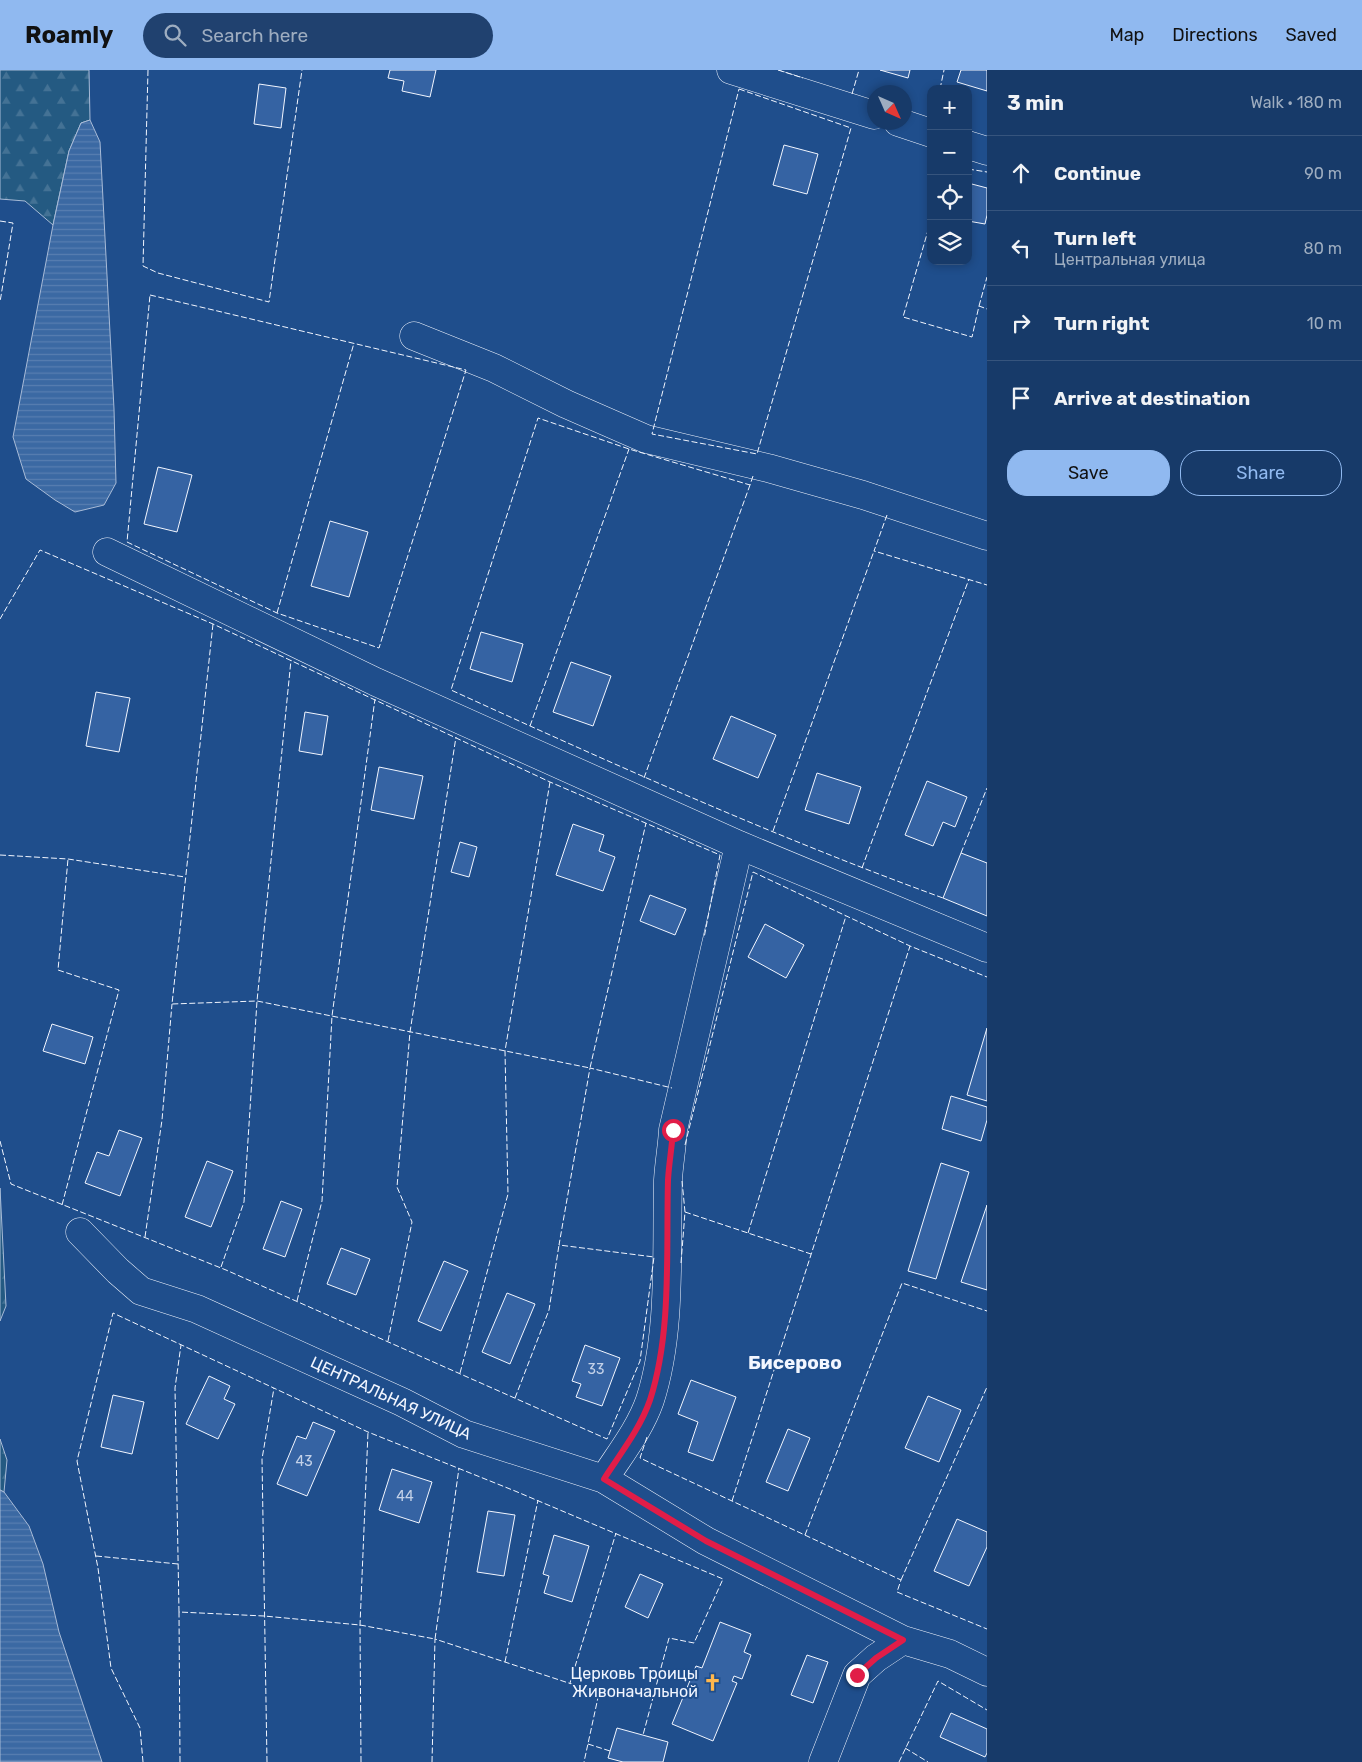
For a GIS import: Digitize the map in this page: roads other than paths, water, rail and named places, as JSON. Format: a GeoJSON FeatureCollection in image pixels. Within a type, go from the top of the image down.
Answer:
{"type":"FeatureCollection","features":[{"type":"Feature","properties":{"kind":"street"},"geometry":{"type":"LineString","coordinates":[[731,70],[867,113]]}},
{"type":"Feature","properties":{"kind":"street"},"geometry":{"type":"LineString","coordinates":[[912,127],[927,132]]}},
{"type":"Feature","properties":{"kind":"street"},"geometry":{"type":"LineString","coordinates":[[972,146],[987,151]]}},
{"type":"Feature","properties":{"kind":"street"},"geometry":{"type":"LineString","coordinates":[[414,336],[494,368],[566,404],[646,439],[768,468],[863,495],[987,536]]}},
{"type":"Feature","properties":{"kind":"street"},"geometry":{"type":"LineString","coordinates":[[107,552],[376,682],[739,845],[987,948]]}},
{"type":"Feature","properties":{"kind":"street"},"geometry":{"type":"LineString","coordinates":[[604,1479],[639,1424],[649,1401],[660,1356],[668,1266],[668,1178],[673,1130],[739,845]]}},
{"type":"Feature","properties":{"kind":"street","name":"ЦЕНТРАЛЬНАЯ УЛИЦА"},"geometry":{"type":"LineString","coordinates":[[80,1232],[118,1271],[141,1291],[197,1309],[402,1402],[464,1434],[604,1479],[706,1541],[903,1640],[950,1654],[987,1672]]}},
{"type":"Feature","properties":{"kind":"street"},"geometry":{"type":"LineString","coordinates":[[823,1762],[857,1675],[876,1658],[903,1640]]}},
{"type":"Feature","properties":{"kind":"place","name":"Церковь Троицы Живоначальной"},"geometry":{"type":"Point","coordinates":[712,1682]}},
{"type":"Feature","properties":{"kind":"district","name":"Бисерово"},"geometry":{"type":"Point","coordinates":[795,1362]}}]}
